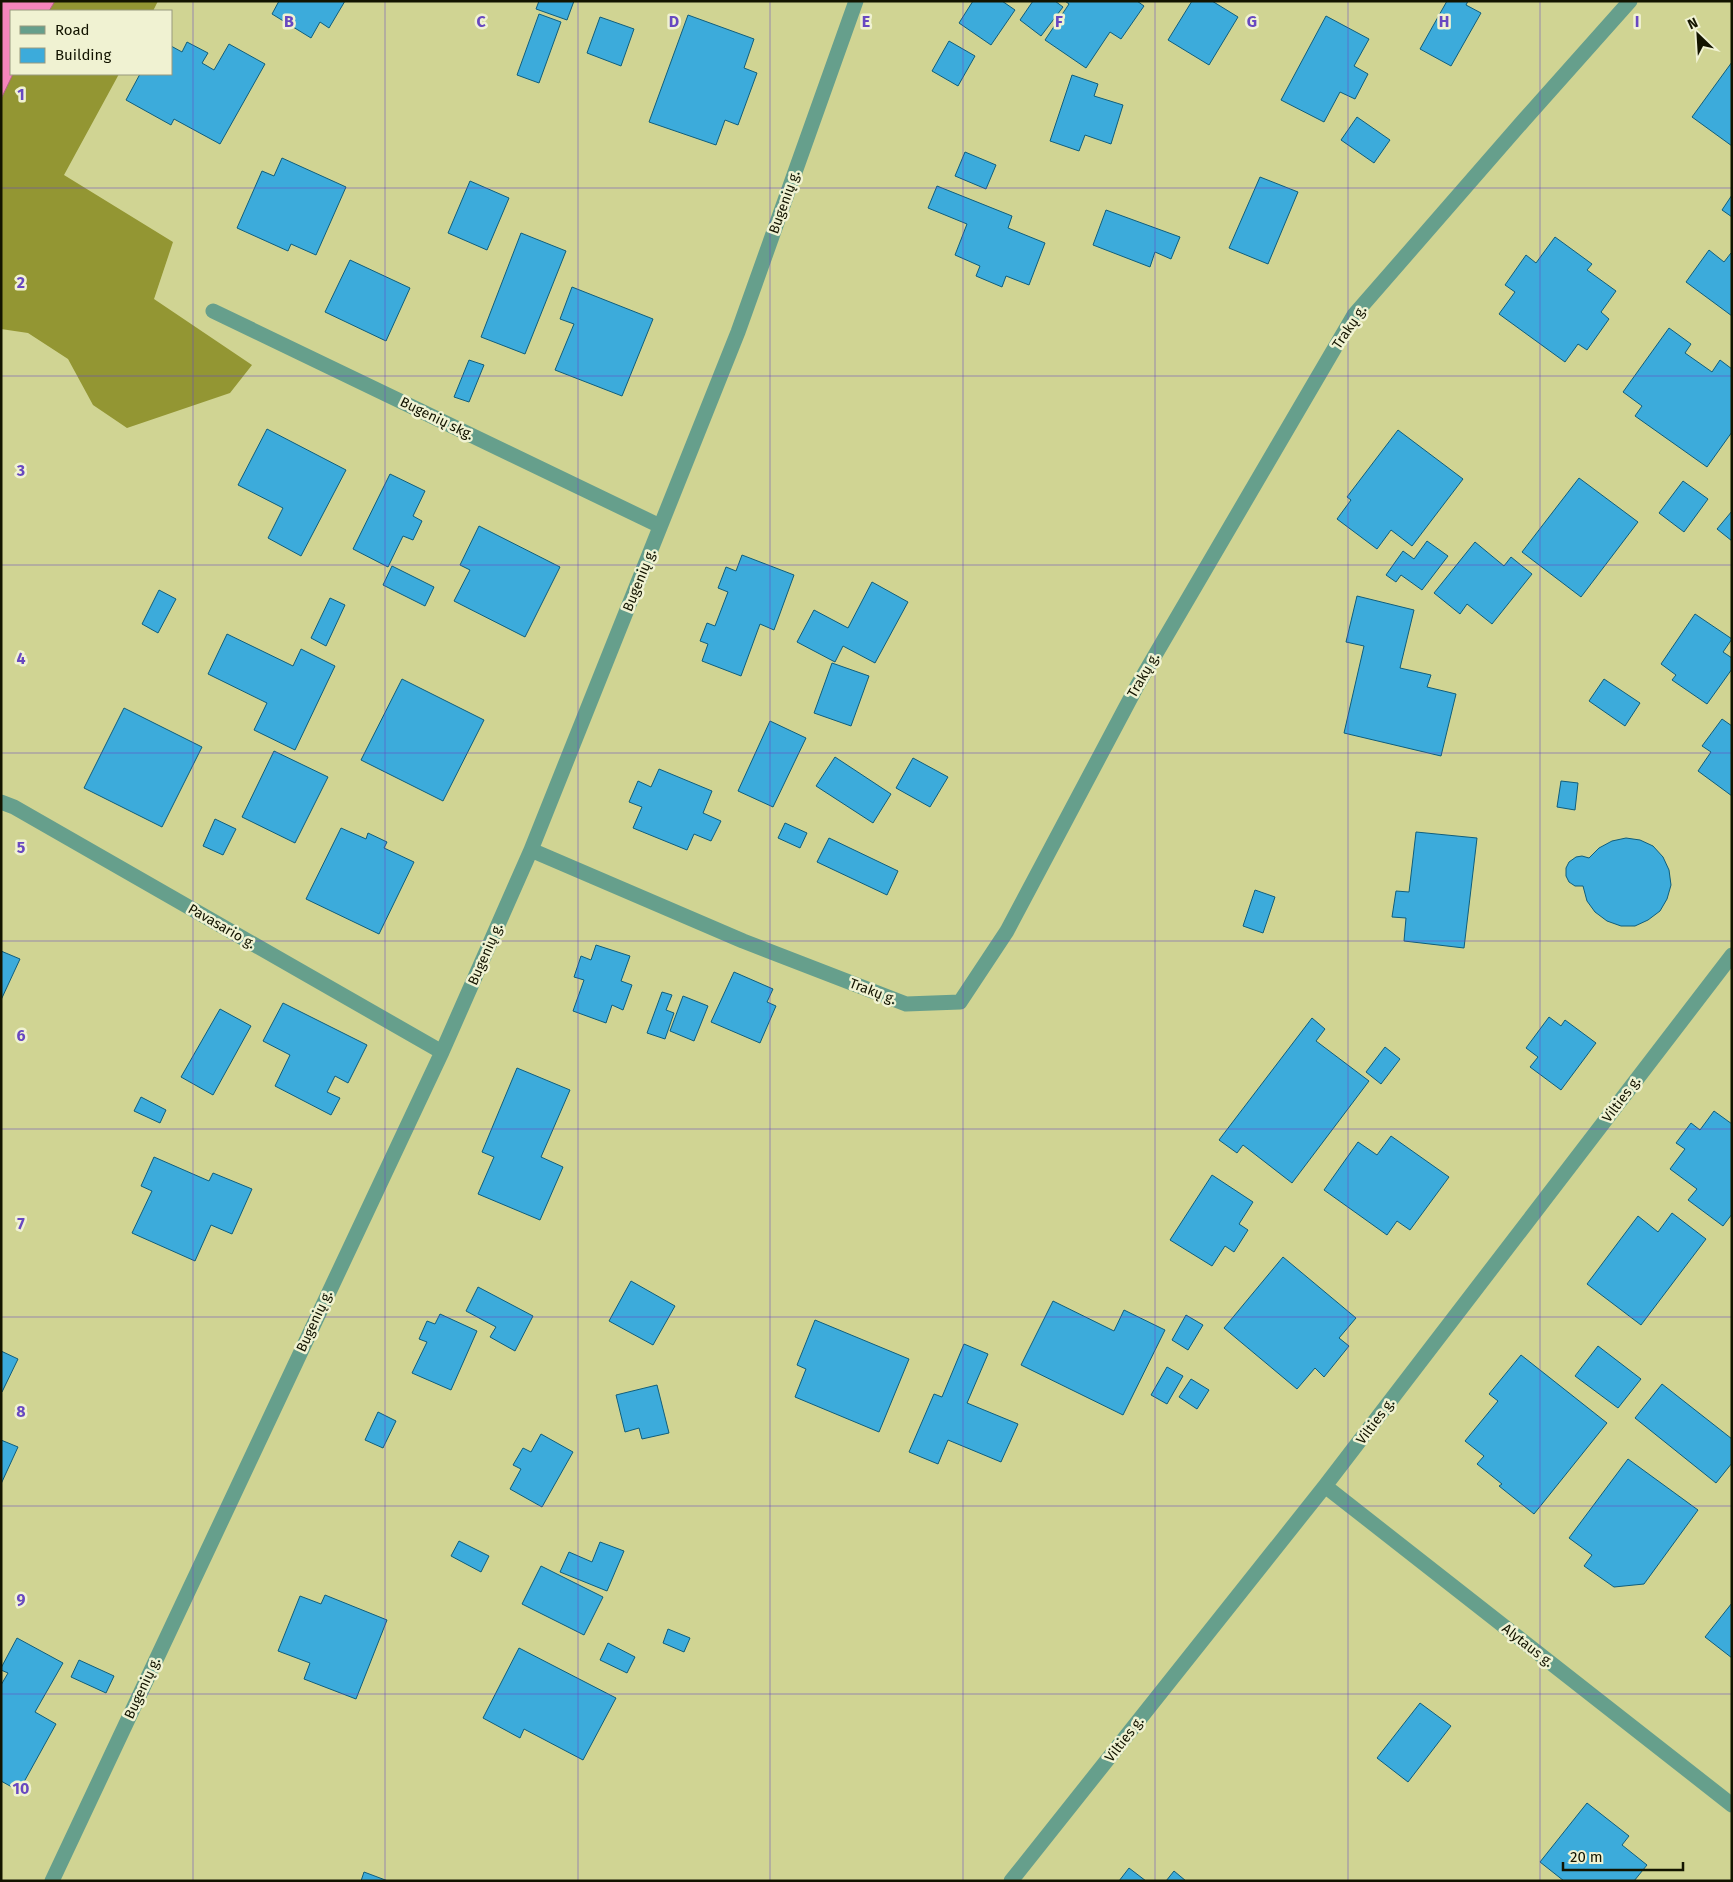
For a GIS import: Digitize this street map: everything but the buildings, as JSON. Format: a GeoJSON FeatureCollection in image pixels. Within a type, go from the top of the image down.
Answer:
{"type":"FeatureCollection","features":[{"type":"Feature","properties":{"kind":"street","name":"Bugenių g."},"geometry":{"type":"LineString","coordinates":[[52,1881],[442,1052],[531,850],[738,332],[856,1]]}},
{"type":"Feature","properties":{"kind":"street","name":"Trakų g."},"geometry":{"type":"LineString","coordinates":[[531,850],[744,941],[906,1004],[960,1002],[1008,931],[1137,686],[1354,315],[1517,127],[1630,1]]}},
{"type":"Feature","properties":{"kind":"street","name":"Bugenių skg."},"geometry":{"type":"LineString","coordinates":[[213,311],[660,526]]}},
{"type":"Feature","properties":{"kind":"street","name":"Pavasario g."},"geometry":{"type":"LineString","coordinates":[[1,802],[23,812],[442,1052]]}},
{"type":"Feature","properties":{"kind":"street","name":"Vilties g."},"geometry":{"type":"LineString","coordinates":[[1011,1881],[1325,1486],[1732,955]]}},
{"type":"Feature","properties":{"kind":"street","name":"Alytaus g."},"geometry":{"type":"LineString","coordinates":[[1325,1486],[1732,1805]]}},
{"type":"Feature","properties":{"kind":"shaded area"},"geometry":{"type":"Polygon","coordinates":[[[1,1],[55,1],[50,10],[10,10],[10,75],[13,75],[1,99],[1,1]]]}},
{"type":"Feature","properties":{"kind":"shaded area"},"geometry":{"type":"Polygon","coordinates":[[[55,1],[158,1],[154,10],[50,10],[55,1]]]}},
{"type":"Feature","properties":{"kind":"shaded area"},"geometry":{"type":"Polygon","coordinates":[[[13,75],[118,75],[64,175],[173,242],[154,299],[252,365],[230,393],[127,428],[93,405],[68,359],[28,333],[1,329],[1,99],[13,75]]]}}]}
